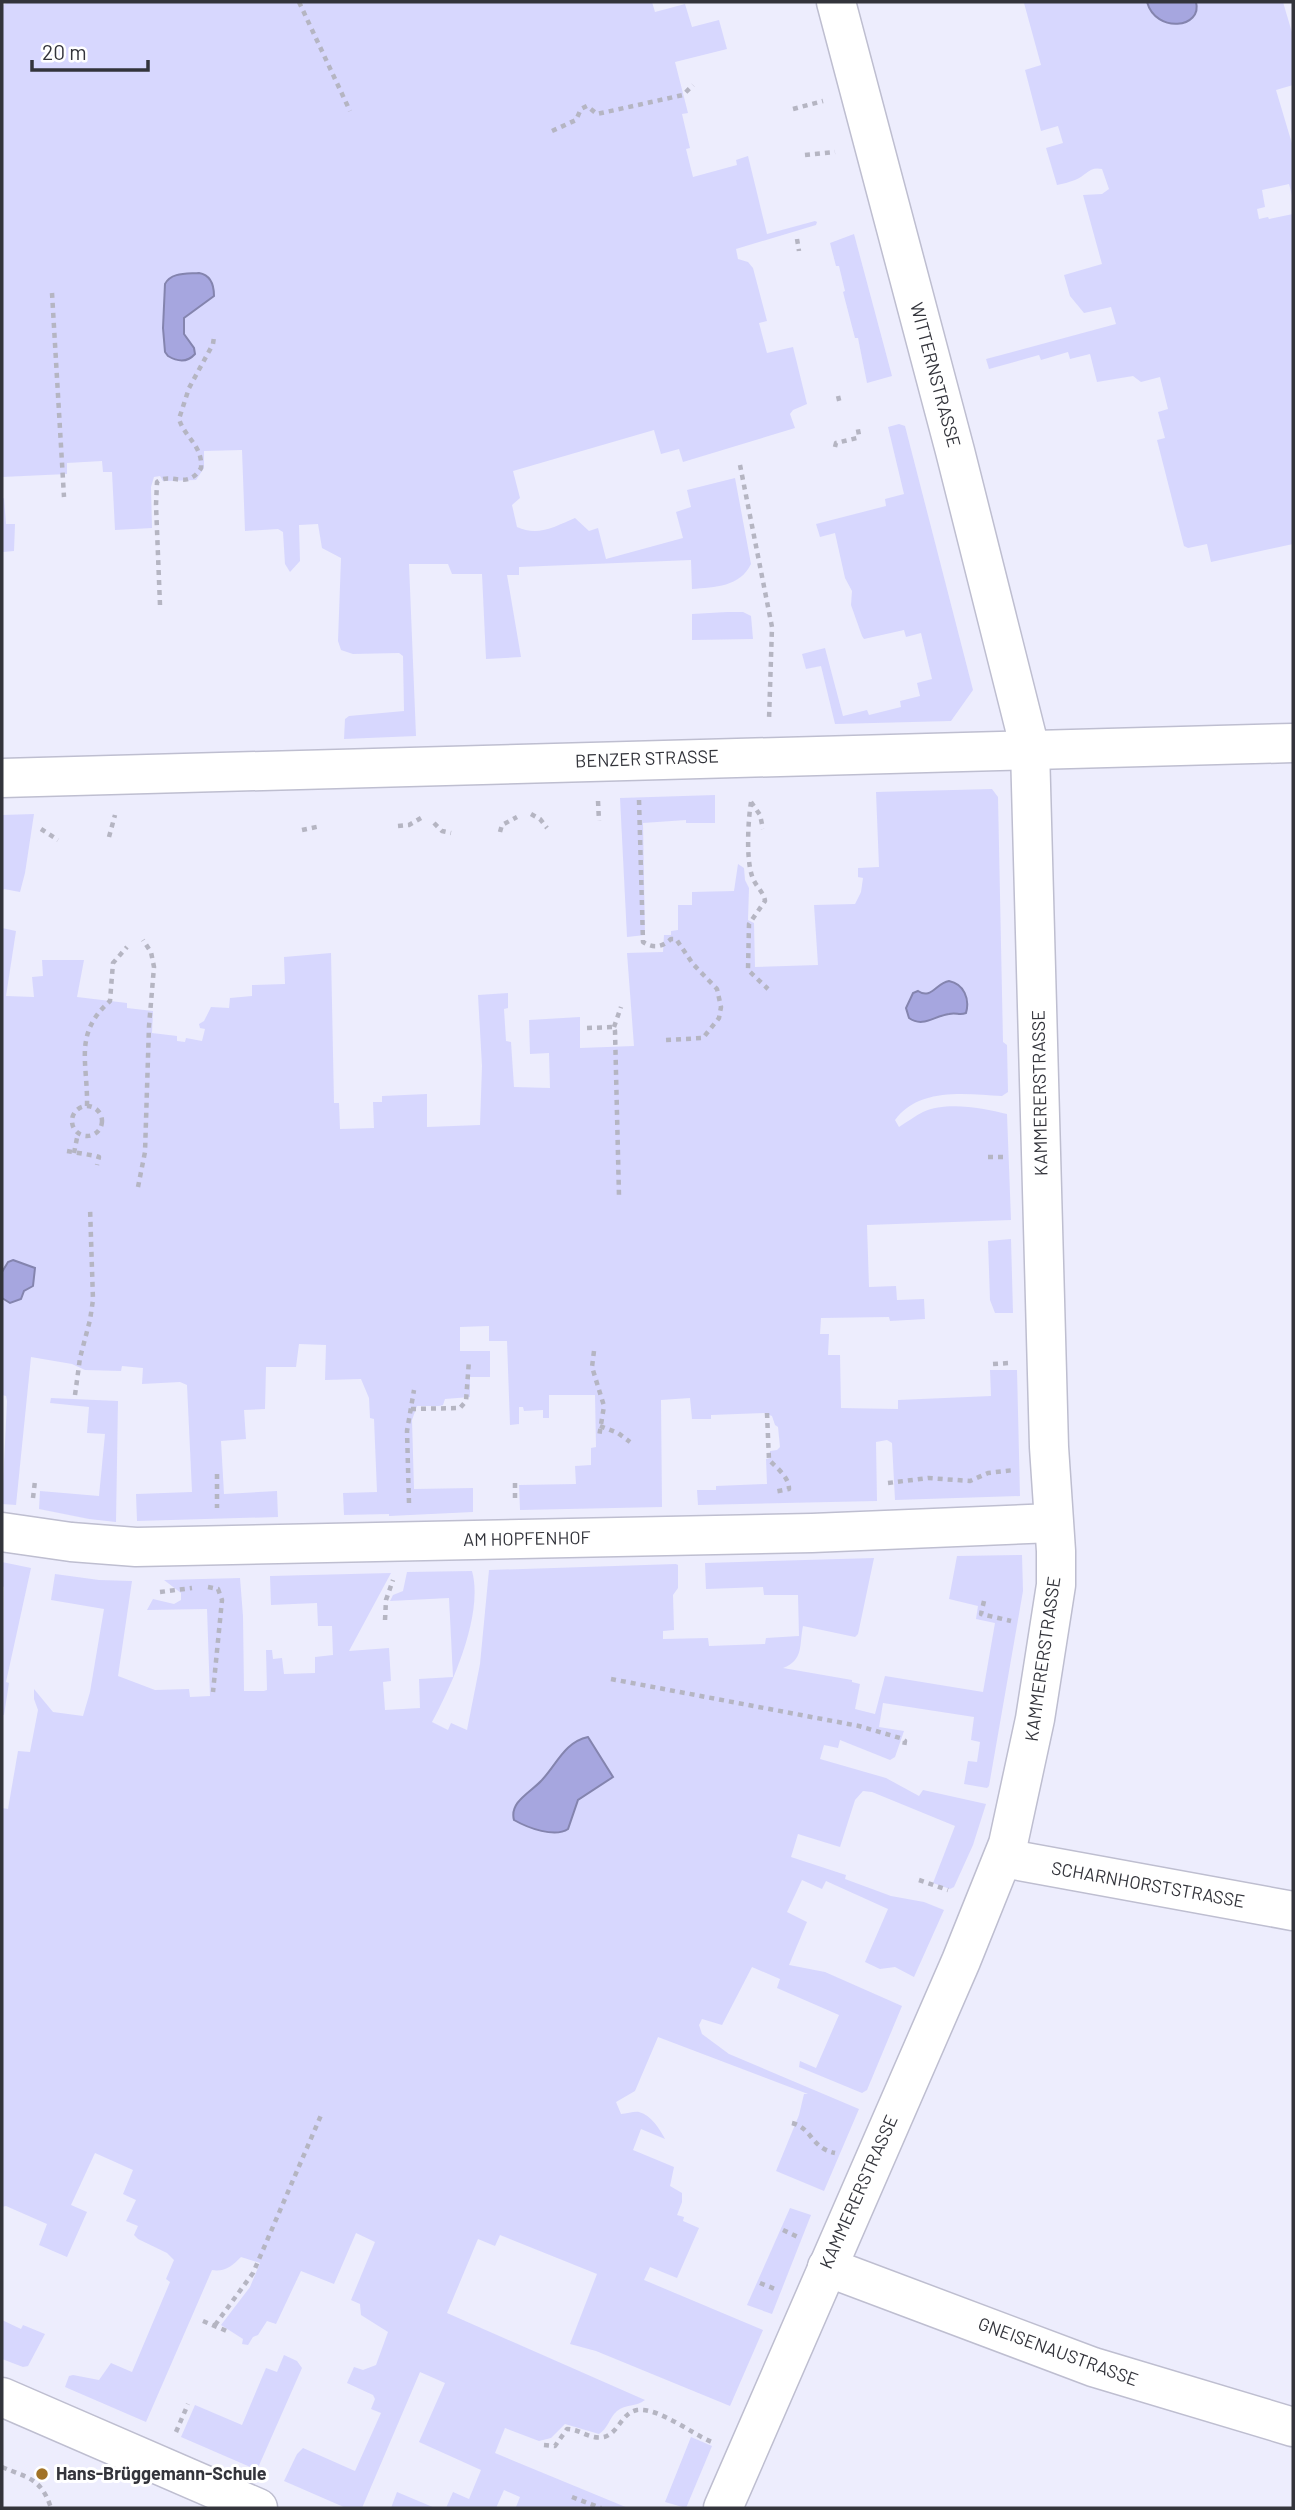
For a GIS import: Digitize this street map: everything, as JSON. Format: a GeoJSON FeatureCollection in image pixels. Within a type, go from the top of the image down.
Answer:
{"type":"FeatureCollection","features":[{"type":"Feature","properties":{"kind":"street","name":"WITTERNSTRASSE"},"geometry":{"type":"LineString","coordinates":[[836,2],[958,463],[1030,749]]}},
{"type":"Feature","properties":{"kind":"street","name":"BENZER STRASSE"},"geometry":{"type":"LineString","coordinates":[[2,778],[1293,743]]}},
{"type":"Feature","properties":{"kind":"street","name":"KAMMERERSTRASSE"},"geometry":{"type":"LineString","coordinates":[[723,2508],[961,1961],[1003,1858],[1015,1819],[1048,1647],[1056,1551],[1030,749]]}},
{"type":"Feature","properties":{"kind":"street","name":"AM HOPFENHOF"},"geometry":{"type":"LineString","coordinates":[[2,1531],[71,1542],[136,1547],[812,1532],[1053,1523]]}},
{"type":"Feature","properties":{"kind":"street","name":"SCHARNHORSTSTRASSE"},"geometry":{"type":"LineString","coordinates":[[1003,1858],[1293,1911]]}},
{"type":"Feature","properties":{"kind":"street","name":"GNEISENAUSTRASSE"},"geometry":{"type":"LineString","coordinates":[[827,2267],[1093,2367],[1293,2427]]}},
{"type":"Feature","properties":{"kind":"street"},"geometry":{"type":"LineString","coordinates":[[2,2397],[258,2508]]}},
{"type":"Feature","properties":{"kind":"path"},"geometry":{"type":"LineString","coordinates":[[299,2],[350,111]]}},
{"type":"Feature","properties":{"kind":"path"},"geometry":{"type":"LineString","coordinates":[[552,131],[576,120],[581,110],[587,106],[597,114],[684,95],[693,85]]}},
{"type":"Feature","properties":{"kind":"path"},"geometry":{"type":"LineString","coordinates":[[793,109],[825,101]]}},
{"type":"Feature","properties":{"kind":"path"},"geometry":{"type":"LineString","coordinates":[[804,155],[838,152]]}},
{"type":"Feature","properties":{"kind":"path"},"geometry":{"type":"LineString","coordinates":[[797,240],[799,251]]}},
{"type":"Feature","properties":{"kind":"path"},"geometry":{"type":"LineString","coordinates":[[52,293],[64,497]]}},
{"type":"Feature","properties":{"kind":"path"},"geometry":{"type":"LineString","coordinates":[[160,605],[157,482],[164,478],[192,478],[201,468],[201,456],[179,419],[189,388],[213,344],[214,337]]}},
{"type":"Feature","properties":{"kind":"path"},"geometry":{"type":"LineString","coordinates":[[838,396],[840,404]]}},
{"type":"Feature","properties":{"kind":"path"},"geometry":{"type":"LineString","coordinates":[[835,447],[836,443],[857,438],[858,425]]}},
{"type":"Feature","properties":{"kind":"path"},"geometry":{"type":"LineString","coordinates":[[740,465],[772,627],[767,756]]}},
{"type":"Feature","properties":{"kind":"path"},"geometry":{"type":"LineString","coordinates":[[639,791],[643,942],[656,947],[676,939],[714,985],[721,1000],[719,1018],[706,1036],[698,1039],[665,1040]]}},
{"type":"Feature","properties":{"kind":"path"},"geometry":{"type":"LineString","coordinates":[[598,792],[599,821]]}},
{"type":"Feature","properties":{"kind":"path"},"geometry":{"type":"LineString","coordinates":[[762,829],[760,815],[750,800],[751,873],[765,901],[747,931],[748,970],[768,989]]}},
{"type":"Feature","properties":{"kind":"path"},"geometry":{"type":"LineString","coordinates":[[109,837],[117,810]]}},
{"type":"Feature","properties":{"kind":"path"},"geometry":{"type":"LineString","coordinates":[[531,814],[540,819],[547,828]]}},
{"type":"Feature","properties":{"kind":"path"},"geometry":{"type":"LineString","coordinates":[[500,832],[502,825],[517,817]]}},
{"type":"Feature","properties":{"kind":"path"},"geometry":{"type":"LineString","coordinates":[[398,826],[409,825],[421,818]]}},
{"type":"Feature","properties":{"kind":"path"},"geometry":{"type":"LineString","coordinates":[[434,823],[442,831],[451,833]]}},
{"type":"Feature","properties":{"kind":"path"},"geometry":{"type":"LineString","coordinates":[[302,830],[321,826]]}},
{"type":"Feature","properties":{"kind":"path"},"geometry":{"type":"LineString","coordinates":[[41,829],[58,840]]}},
{"type":"Feature","properties":{"kind":"path"},"geometry":{"type":"LineString","coordinates":[[138,1187],[145,1152],[149,1026],[154,967],[151,951],[143,940]]}},
{"type":"Feature","properties":{"kind":"path"},"geometry":{"type":"LineString","coordinates":[[87,1106],[84,1041],[100,1008],[110,1001],[113,962],[127,947]]}},
{"type":"Feature","properties":{"kind":"path"},"geometry":{"type":"LineString","coordinates":[[619,1196],[614,1027],[621,1007]]}},
{"type":"Feature","properties":{"kind":"path"},"geometry":{"type":"LineString","coordinates":[[587,1028],[614,1027]]}},
{"type":"Feature","properties":{"kind":"path"},"geometry":{"type":"LineString","coordinates":[[74,1153],[78,1133],[72,1123],[75,1113],[87,1106]]}},
{"type":"Feature","properties":{"kind":"path"},"geometry":{"type":"LineString","coordinates":[[78,1133],[90,1136],[101,1127],[100,1113],[87,1106]]}},
{"type":"Feature","properties":{"kind":"path"},"geometry":{"type":"LineString","coordinates":[[67,1151],[97,1156],[97,1165]]}},
{"type":"Feature","properties":{"kind":"path"},"geometry":{"type":"LineString","coordinates":[[75,1395],[93,1300],[90,1207]]}},
{"type":"Feature","properties":{"kind":"path"},"geometry":{"type":"LineString","coordinates":[[594,1351],[592,1367],[604,1406],[599,1437]]}},
{"type":"Feature","properties":{"kind":"path"},"geometry":{"type":"LineString","coordinates":[[411,1409],[463,1406],[466,1401],[469,1360]]}},
{"type":"Feature","properties":{"kind":"path"},"geometry":{"type":"LineString","coordinates":[[410,1515],[407,1431],[414,1390]]}},
{"type":"Feature","properties":{"kind":"path"},"geometry":{"type":"LineString","coordinates":[[761,1492],[784,1491],[790,1486],[769,1460],[767,1413]]}},
{"type":"Feature","properties":{"kind":"path"},"geometry":{"type":"LineString","coordinates":[[600,1426],[618,1433],[630,1442]]}},
{"type":"Feature","properties":{"kind":"path"},"geometry":{"type":"LineString","coordinates":[[888,1483],[923,1478],[970,1481],[988,1473],[1020,1470]]}},
{"type":"Feature","properties":{"kind":"path"},"geometry":{"type":"LineString","coordinates":[[217,1474],[217,1518]]}},
{"type":"Feature","properties":{"kind":"path"},"geometry":{"type":"LineString","coordinates":[[385,1620],[386,1600],[395,1573]]}},
{"type":"Feature","properties":{"kind":"path"},"geometry":{"type":"LineString","coordinates":[[160,1592],[206,1587],[220,1592],[222,1600],[213,1692]]}},
{"type":"Feature","properties":{"kind":"path"},"geometry":{"type":"LineString","coordinates":[[984,1601],[981,1614],[1017,1622]]}},
{"type":"Feature","properties":{"kind":"path"},"geometry":{"type":"LineString","coordinates":[[611,1679],[859,1726],[900,1738],[905,1741],[904,1747]]}},
{"type":"Feature","properties":{"kind":"path"},"geometry":{"type":"LineString","coordinates":[[919,1880],[959,1895]]}},
{"type":"Feature","properties":{"kind":"path"},"geometry":{"type":"LineString","coordinates":[[215,2325],[253,2273],[322,2113]]}},
{"type":"Feature","properties":{"kind":"path"},"geometry":{"type":"LineString","coordinates":[[792,2123],[804,2128],[818,2148],[839,2155]]}},
{"type":"Feature","properties":{"kind":"path"},"geometry":{"type":"LineString","coordinates":[[783,2230],[802,2238]]}},
{"type":"Feature","properties":{"kind":"path"},"geometry":{"type":"LineString","coordinates":[[760,2283],[785,2293]]}},
{"type":"Feature","properties":{"kind":"path"},"geometry":{"type":"LineString","coordinates":[[204,2322],[229,2332]]}},
{"type":"Feature","properties":{"kind":"path"},"geometry":{"type":"LineString","coordinates":[[172,2441],[188,2404]]}},
{"type":"Feature","properties":{"kind":"path"},"geometry":{"type":"LineString","coordinates":[[544,2445],[555,2446],[567,2429],[594,2437],[606,2436],[617,2428],[629,2413],[641,2410],[661,2416],[719,2445]]}},
{"type":"Feature","properties":{"kind":"path"},"geometry":{"type":"LineString","coordinates":[[2,2467],[38,2483],[51,2508]]}},
{"type":"Feature","properties":{"kind":"path"},"geometry":{"type":"LineString","coordinates":[[572,2497],[601,2508]]}},
{"type":"Feature","properties":{"kind":"shaded area"},"geometry":{"type":"Polygon","coordinates":[[[8,2],[652,2],[655,12],[685,4],[692,27],[719,20],[727,49],[675,62],[688,113],[682,114],[690,148],[686,149],[693,177],[737,165],[736,160],[748,156],[767,234],[817,222],[816,225],[736,249],[738,259],[748,262],[753,268],[767,321],[759,323],[767,353],[793,347],[807,404],[790,414],[795,428],[683,462],[679,449],[661,454],[654,430],[513,471],[520,498],[512,505],[517,527],[525,530],[540,531],[575,518],[589,531],[598,528],[606,559],[683,538],[676,512],[691,507],[687,490],[735,478],[751,564],[746,572],[726,584],[692,589],[691,560],[519,567],[519,575],[507,575],[521,657],[486,659],[482,574],[452,574],[448,564],[409,564],[416,736],[344,739],[345,719],[349,716],[404,711],[403,656],[399,653],[353,654],[341,650],[338,641],[341,558],[322,548],[318,524],[299,525],[300,561],[290,572],[285,564],[283,532],[278,529],[245,531],[242,450],[204,451],[204,468],[196,480],[163,481],[160,476],[154,477],[151,487],[152,528],[115,530],[112,472],[103,472],[102,461],[67,463],[67,474],[2,477],[2,6],[8,2]]]}},
{"type":"Feature","properties":{"kind":"shaded area"},"geometry":{"type":"Polygon","coordinates":[[[1147,2],[1196,2],[1196,11],[1186,22],[1168,23],[1152,12],[1147,2]]]}},
{"type":"Feature","properties":{"kind":"shaded area"},"geometry":{"type":"Polygon","coordinates":[[[1283,2],[1293,36],[1293,85],[1276,90],[1293,147],[1293,199],[1289,184],[1262,190],[1265,207],[1257,209],[1259,219],[1293,214],[1293,544],[1211,562],[1207,544],[1188,548],[1184,546],[1157,440],[1165,438],[1158,412],[1168,409],[1160,377],[1141,382],[1133,376],[1097,382],[1090,354],[1070,359],[1068,352],[1041,360],[1039,355],[989,369],[986,359],[1116,324],[1111,307],[1084,313],[1070,296],[1064,275],[1102,264],[1083,195],[1102,194],[1109,189],[1102,169],[1098,168],[1075,180],[1057,185],[1046,148],[1063,143],[1058,126],[1041,131],[1025,70],[1041,65],[1024,3],[1283,2]]]}},
{"type":"Feature","properties":{"kind":"shaded area"},"geometry":{"type":"Polygon","coordinates":[[[854,234],[892,376],[867,383],[858,338],[855,338],[843,292],[845,291],[839,266],[836,266],[830,243],[854,234]]]}},
{"type":"Feature","properties":{"kind":"shaded area"},"geometry":{"type":"Polygon","coordinates":[[[199,273],[211,281],[214,296],[184,318],[184,334],[195,354],[189,359],[179,360],[165,352],[165,284],[171,277],[199,273]]]}},
{"type":"Feature","properties":{"kind":"shaded area"},"geometry":{"type":"Polygon","coordinates":[[[899,424],[905,426],[973,690],[951,721],[835,724],[821,666],[806,669],[802,654],[825,648],[843,716],[867,710],[869,715],[901,707],[900,701],[920,696],[917,683],[932,679],[921,633],[906,637],[904,630],[864,639],[851,605],[852,591],[845,578],[835,533],[820,537],[816,524],[886,506],[885,499],[904,494],[888,427],[899,424]]]}},
{"type":"Feature","properties":{"kind":"shaded area"},"geometry":{"type":"Polygon","coordinates":[[[4,498],[6,524],[15,524],[14,551],[3,552],[2,557],[2,499],[4,498]]]}},
{"type":"Feature","properties":{"kind":"shaded area"},"geometry":{"type":"Polygon","coordinates":[[[743,612],[751,616],[753,639],[692,640],[692,614],[743,612]]]}},
{"type":"Feature","properties":{"kind":"shaded area"},"geometry":{"type":"Polygon","coordinates":[[[992,789],[998,797],[1003,1042],[1007,1045],[1008,1092],[1002,1096],[959,1094],[930,1097],[905,1109],[895,1120],[899,1127],[923,1112],[954,1106],[1007,1114],[1011,1220],[867,1225],[869,1287],[896,1286],[897,1300],[924,1299],[925,1319],[890,1321],[889,1317],[821,1318],[820,1334],[829,1334],[828,1355],[840,1355],[841,1408],[898,1409],[898,1400],[991,1396],[990,1370],[1017,1370],[1020,1496],[895,1500],[892,1443],[887,1440],[876,1442],[877,1501],[698,1505],[697,1490],[716,1490],[716,1486],[767,1484],[766,1459],[770,1458],[770,1451],[780,1447],[778,1427],[772,1416],[764,1413],[711,1415],[711,1419],[692,1419],[690,1398],[661,1400],[662,1507],[520,1510],[519,1485],[576,1484],[575,1466],[591,1465],[591,1448],[596,1447],[595,1395],[549,1395],[549,1418],[543,1418],[543,1410],[524,1411],[523,1407],[519,1407],[519,1424],[510,1425],[507,1341],[489,1341],[489,1326],[460,1327],[460,1351],[490,1351],[490,1377],[470,1377],[470,1397],[445,1399],[443,1405],[439,1406],[417,1406],[412,1420],[414,1489],[473,1488],[473,1512],[344,1515],[343,1493],[377,1492],[374,1419],[370,1418],[369,1398],[361,1379],[325,1380],[326,1345],[299,1344],[296,1367],[266,1367],[265,1409],[244,1410],[246,1439],[221,1441],[224,1494],[277,1491],[278,1517],[137,1521],[136,1494],[192,1492],[187,1385],[180,1382],[142,1384],[143,1368],[122,1366],[121,1371],[85,1370],[72,1364],[31,1357],[16,1505],[2,1504],[7,1401],[6,1396],[2,1395],[2,928],[16,931],[6,996],[34,997],[32,977],[43,976],[42,960],[84,960],[77,997],[127,1003],[127,1008],[153,1011],[152,1033],[177,1036],[177,1041],[185,1042],[186,1038],[202,1041],[205,1029],[200,1028],[199,1024],[204,1021],[211,1007],[229,1008],[230,998],[252,996],[252,985],[285,984],[284,957],[331,953],[334,1103],[339,1103],[340,1129],[374,1128],[373,1102],[382,1102],[382,1096],[427,1094],[427,1127],[480,1125],[482,1066],[478,995],[508,993],[508,1008],[504,1009],[506,1041],[511,1042],[514,1087],[550,1088],[549,1053],[530,1054],[529,1020],[580,1017],[580,1048],[634,1046],[627,953],[663,952],[664,935],[671,935],[671,931],[678,930],[678,905],[692,905],[692,892],[734,891],[738,864],[744,868],[749,888],[748,920],[754,923],[755,967],[818,965],[814,905],[855,904],[861,892],[863,878],[858,877],[858,868],[879,867],[876,792],[992,789]]]}},
{"type":"Feature","properties":{"kind":"shaded area"},"geometry":{"type":"Polygon","coordinates":[[[715,795],[715,823],[686,823],[686,820],[643,823],[645,935],[627,937],[620,798],[715,795]]]}},
{"type":"Feature","properties":{"kind":"shaded area"},"geometry":{"type":"Polygon","coordinates":[[[34,814],[20,892],[4,889],[2,891],[2,815],[34,814]]]}},
{"type":"Feature","properties":{"kind":"shaded area"},"geometry":{"type":"Polygon","coordinates":[[[949,981],[959,985],[965,993],[966,1013],[949,1014],[924,1022],[909,1018],[906,1008],[913,993],[918,991],[926,994],[949,981]]]}},
{"type":"Feature","properties":{"kind":"shaded area"},"geometry":{"type":"Polygon","coordinates":[[[1011,1239],[1013,1313],[995,1313],[990,1300],[988,1241],[1011,1239]]]}},
{"type":"Feature","properties":{"kind":"shaded area"},"geometry":{"type":"Polygon","coordinates":[[[13,1260],[35,1268],[33,1286],[24,1291],[21,1299],[10,1303],[2,1298],[2,1272],[8,1262],[13,1260]]]}},
{"type":"Feature","properties":{"kind":"shaded area"},"geometry":{"type":"Polygon","coordinates":[[[51,1398],[118,1401],[116,1522],[39,1509],[40,1491],[99,1496],[105,1434],[87,1433],[89,1407],[50,1403],[51,1398]]]}},
{"type":"Feature","properties":{"kind":"shaded area"},"geometry":{"type":"Polygon","coordinates":[[[1022,1555],[1023,1591],[989,1786],[987,1788],[964,1784],[968,1761],[977,1762],[980,1742],[971,1740],[974,1717],[883,1703],[879,1727],[904,1731],[895,1757],[890,1760],[840,1740],[838,1748],[824,1745],[820,1759],[886,1778],[919,1796],[923,1790],[986,1804],[973,1845],[954,1887],[950,1889],[933,1883],[955,1826],[872,1792],[863,1791],[855,1800],[840,1847],[798,1834],[791,1857],[846,1875],[845,1879],[891,1896],[924,1902],[944,1910],[914,1977],[895,1967],[880,1969],[865,1962],[888,1909],[826,1881],[822,1889],[802,1880],[787,1912],[807,1922],[789,1965],[825,1972],[902,2006],[867,2090],[862,2093],[799,2067],[800,2061],[816,2068],[839,2015],[777,1988],[780,1979],[752,1967],[722,2025],[702,2019],[699,2025],[702,2034],[729,2054],[859,2109],[824,2191],[776,2171],[799,2115],[804,2094],[808,2094],[658,2037],[635,2091],[616,2102],[621,2114],[644,2114],[660,2131],[665,2139],[641,2129],[633,2150],[674,2167],[670,2186],[682,2193],[677,2215],[684,2217],[683,2221],[699,2228],[677,2278],[650,2267],[644,2280],[763,2330],[730,2406],[596,2351],[570,2344],[597,2274],[500,2235],[495,2246],[478,2239],[447,2313],[645,2400],[617,2411],[599,2434],[565,2424],[551,2438],[539,2441],[505,2428],[495,2453],[628,2508],[520,2508],[516,2507],[520,2497],[504,2490],[496,2508],[446,2508],[453,2492],[469,2499],[481,2470],[419,2442],[445,2383],[420,2372],[362,2508],[346,2508],[284,2481],[297,2454],[303,2448],[355,2471],[381,2413],[371,2409],[375,2399],[373,2395],[347,2383],[354,2367],[363,2370],[376,2365],[388,2332],[361,2315],[360,2304],[351,2300],[375,2242],[356,2233],[334,2284],[301,2271],[276,2324],[267,2321],[248,2345],[242,2344],[243,2339],[221,2325],[250,2287],[260,2263],[241,2257],[228,2268],[212,2270],[146,2422],[65,2387],[69,2376],[73,2375],[99,2380],[111,2363],[132,2372],[170,2282],[166,2279],[174,2260],[167,2253],[138,2239],[134,2235],[138,2226],[126,2221],[136,2200],[123,2194],[133,2170],[95,2153],[71,2205],[87,2212],[67,2257],[39,2245],[47,2224],[6,2206],[2,2207],[2,1808],[8,1809],[18,1751],[30,1752],[38,1710],[34,1689],[53,1712],[83,1716],[90,1692],[104,1609],[51,1600],[55,1574],[132,1581],[118,1676],[155,1690],[189,1689],[190,1697],[210,1696],[207,1609],[147,1610],[153,1599],[174,1604],[181,1600],[181,1593],[164,1580],[240,1578],[244,1691],[264,1691],[267,1690],[266,1650],[272,1650],[273,1659],[282,1658],[284,1674],[315,1673],[315,1657],[333,1655],[332,1626],[318,1626],[317,1603],[271,1605],[270,1576],[391,1573],[349,1651],[389,1648],[391,1681],[383,1682],[385,1710],[420,1708],[419,1679],[453,1677],[449,1598],[390,1601],[393,1595],[403,1591],[407,1572],[472,1571],[475,1588],[470,1628],[457,1669],[432,1722],[448,1730],[451,1723],[467,1730],[480,1664],[489,1570],[676,1564],[678,1588],[673,1595],[674,1630],[663,1631],[663,1639],[708,1638],[709,1646],[765,1644],[766,1638],[799,1636],[798,1595],[764,1595],[763,1587],[706,1589],[705,1563],[874,1558],[858,1634],[855,1637],[803,1626],[798,1656],[783,1668],[852,1680],[860,1684],[855,1709],[875,1714],[885,1676],[983,1692],[995,1623],[976,1619],[978,1606],[949,1599],[957,1556],[1022,1555]]]}},
{"type":"Feature","properties":{"kind":"shaded area"},"geometry":{"type":"Polygon","coordinates":[[[2,1562],[31,1568],[6,1682],[9,1683],[4,1715],[2,1715],[2,1562]]]}},
{"type":"Feature","properties":{"kind":"shaded area"},"geometry":{"type":"Polygon","coordinates":[[[588,1737],[613,1777],[578,1800],[568,1829],[563,1832],[549,1832],[514,1820],[515,1808],[522,1798],[541,1781],[567,1749],[588,1737]]]}},
{"type":"Feature","properties":{"kind":"shaded area"},"geometry":{"type":"Polygon","coordinates":[[[790,2208],[811,2215],[772,2314],[747,2305],[790,2208]]]}},
{"type":"Feature","properties":{"kind":"shaded area"},"geometry":{"type":"Polygon","coordinates":[[[2,2320],[21,2329],[23,2325],[45,2334],[28,2366],[23,2367],[2,2359],[2,2320]]]}},
{"type":"Feature","properties":{"kind":"shaded area"},"geometry":{"type":"Polygon","coordinates":[[[284,2355],[297,2361],[302,2368],[257,2470],[181,2437],[195,2405],[242,2425],[266,2368],[277,2372],[284,2355]]]}},
{"type":"Feature","properties":{"kind":"shaded area"},"geometry":{"type":"Polygon","coordinates":[[[691,2437],[712,2446],[686,2508],[665,2502],[691,2437]]]}},
{"type":"Feature","properties":{"kind":"shaded area"},"geometry":{"type":"Polygon","coordinates":[[[397,2492],[435,2508],[391,2508],[397,2492]]]}},
{"type":"Feature","properties":{"kind":"place","name":"Hans-Brüggemann-Schule"},"geometry":{"type":"Point","coordinates":[42,2474]}}]}
